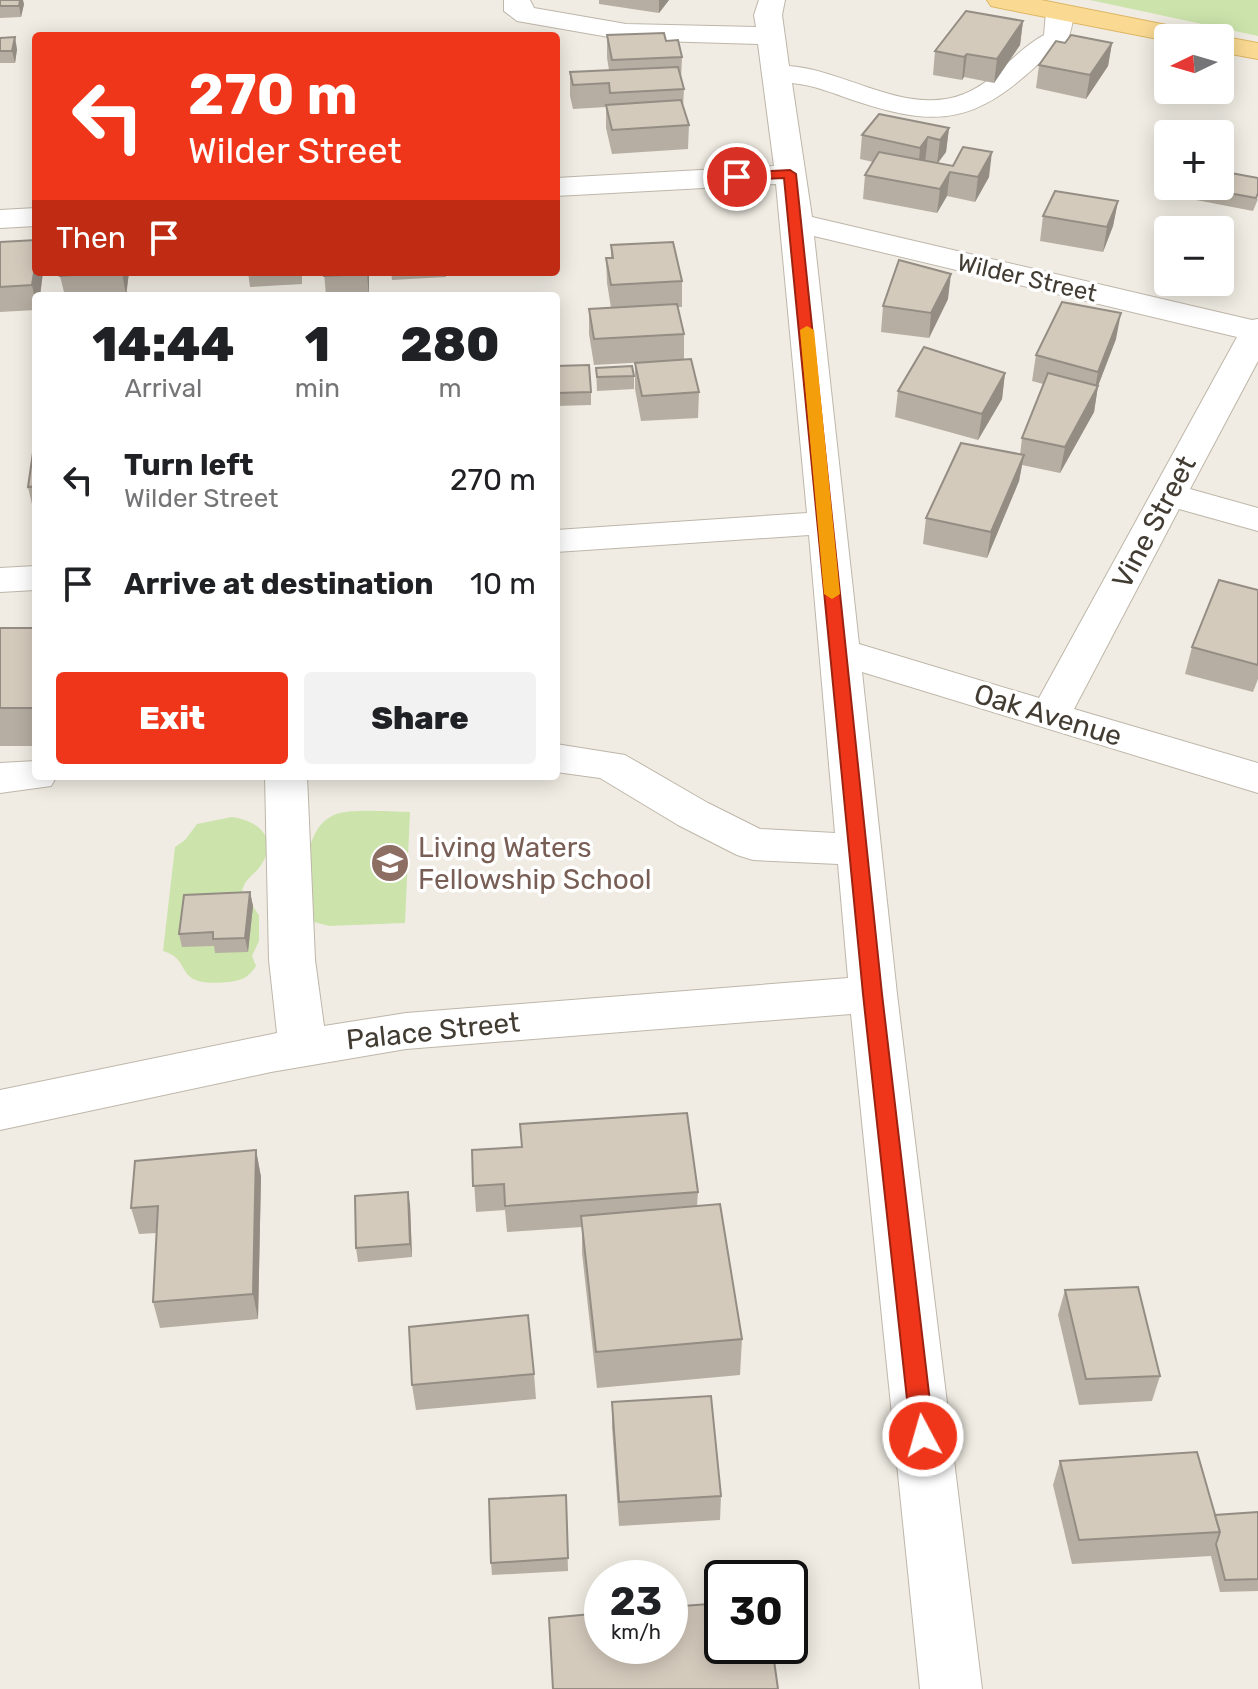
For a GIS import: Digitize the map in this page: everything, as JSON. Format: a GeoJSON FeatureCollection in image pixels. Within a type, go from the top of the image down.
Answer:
{"type":"FeatureCollection","features":[{"type":"Feature","properties":{"kind":"main road"},"geometry":{"type":"LineString","coordinates":[[1000,0],[1154,31]]}},
{"type":"Feature","properties":{"kind":"main road"},"geometry":{"type":"LineString","coordinates":[[1234,47],[1258,51]]}},
{"type":"Feature","properties":{"kind":"street"},"geometry":{"type":"LineString","coordinates":[[517,0],[518,11],[527,15],[775,52],[819,93],[831,88],[831,84],[880,102],[929,108],[974,101],[1001,84],[1044,45],[1057,39],[1060,12]]}},
{"type":"Feature","properties":{"kind":"street"},"geometry":{"type":"LineString","coordinates":[[775,52],[797,223],[824,523],[873,994],[951,1689]]}},
{"type":"Feature","properties":{"kind":"street"},"geometry":{"type":"LineString","coordinates":[[560,187],[790,174]]}},
{"type":"Feature","properties":{"kind":"street"},"geometry":{"type":"LineString","coordinates":[[0,219],[32,217]]}},
{"type":"Feature","properties":{"kind":"street","name":"Wilder Street"},"geometry":{"type":"LineString","coordinates":[[797,223],[1257,331]]}},
{"type":"Feature","properties":{"kind":"street","name":"Vine Street"},"geometry":{"type":"LineString","coordinates":[[1050,715],[1257,331]]}},
{"type":"Feature","properties":{"kind":"street"},"geometry":{"type":"LineString","coordinates":[[1169,495],[1258,520]]}},
{"type":"Feature","properties":{"kind":"street"},"geometry":{"type":"LineString","coordinates":[[560,541],[824,523]]}},
{"type":"Feature","properties":{"kind":"street"},"geometry":{"type":"LineString","coordinates":[[0,580],[32,578]]}},
{"type":"Feature","properties":{"kind":"street","name":"Oak Avenue"},"geometry":{"type":"LineString","coordinates":[[839,652],[1258,778]]}},
{"type":"Feature","properties":{"kind":"street"},"geometry":{"type":"LineString","coordinates":[[560,759],[610,765],[693,814],[753,844],[859,850]]}},
{"type":"Feature","properties":{"kind":"street"},"geometry":{"type":"LineString","coordinates":[[0,778],[32,776]]}},
{"type":"Feature","properties":{"kind":"street"},"geometry":{"type":"LineString","coordinates":[[286,780],[292,960],[303,1047]]}},
{"type":"Feature","properties":{"kind":"street","name":"Palace Street"},"geometry":{"type":"LineString","coordinates":[[0,1110],[303,1047],[406,1031],[873,994]]}},
{"type":"Feature","properties":{"kind":"green space"},"geometry":{"type":"Polygon","coordinates":[[[1090,0],[1258,0],[1258,36],[1234,31],[1234,24],[1202,24],[1090,0]]]}},
{"type":"Feature","properties":{"kind":"green space"},"geometry":{"type":"Polygon","coordinates":[[[410,812],[405,923],[329,926],[303,919],[307,861],[315,833],[323,823],[341,813],[410,812]]]}},
{"type":"Feature","properties":{"kind":"green space"},"geometry":{"type":"Polygon","coordinates":[[[232,817],[257,826],[267,839],[266,855],[242,891],[259,915],[259,941],[252,956],[256,966],[238,980],[198,981],[186,972],[179,960],[163,951],[175,847],[197,824],[232,817]]]}},
{"type":"Feature","properties":{"kind":"building"},"geometry":{"type":"Polygon","coordinates":[[[0,0],[20,0],[19,6],[0,6],[0,0]]]}},
{"type":"Feature","properties":{"kind":"building"},"geometry":{"type":"Polygon","coordinates":[[[966,11],[1023,21],[997,59],[935,51],[966,11]]]}},
{"type":"Feature","properties":{"kind":"building"},"geometry":{"type":"Polygon","coordinates":[[[664,33],[666,41],[678,40],[682,57],[612,60],[607,35],[664,33]]]}},
{"type":"Feature","properties":{"kind":"building"},"geometry":{"type":"Polygon","coordinates":[[[1071,35],[1112,43],[1090,75],[1039,65],[1056,41],[1065,43],[1071,35]]]}},
{"type":"Feature","properties":{"kind":"building"},"geometry":{"type":"Polygon","coordinates":[[[15,37],[12,51],[0,51],[0,38],[15,37]]]}},
{"type":"Feature","properties":{"kind":"building"},"geometry":{"type":"Polygon","coordinates":[[[678,67],[684,89],[610,93],[609,83],[573,85],[570,72],[678,67]]]}},
{"type":"Feature","properties":{"kind":"building"},"geometry":{"type":"Polygon","coordinates":[[[681,100],[689,125],[612,130],[606,105],[681,100]]]}},
{"type":"Feature","properties":{"kind":"building"},"geometry":{"type":"Polygon","coordinates":[[[879,114],[949,128],[940,140],[928,137],[920,148],[862,135],[879,114]]]}},
{"type":"Feature","properties":{"kind":"building"},"geometry":{"type":"Polygon","coordinates":[[[963,147],[992,152],[978,177],[950,172],[940,189],[865,175],[879,152],[953,166],[963,147]]]}},
{"type":"Feature","properties":{"kind":"building"},"geometry":{"type":"Polygon","coordinates":[[[1234,174],[1258,178],[1256,198],[1234,194],[1234,174]]]}},
{"type":"Feature","properties":{"kind":"building"},"geometry":{"type":"Polygon","coordinates":[[[1055,191],[1118,201],[1107,227],[1043,216],[1055,191]]]}},
{"type":"Feature","properties":{"kind":"building"},"geometry":{"type":"Polygon","coordinates":[[[32,240],[32,285],[0,287],[0,242],[32,240]]]}},
{"type":"Feature","properties":{"kind":"building"},"geometry":{"type":"Polygon","coordinates":[[[673,242],[682,281],[611,285],[606,258],[613,258],[611,245],[673,242]]]}},
{"type":"Feature","properties":{"kind":"building"},"geometry":{"type":"Polygon","coordinates":[[[899,260],[951,274],[931,313],[883,306],[899,260]]]}},
{"type":"Feature","properties":{"kind":"building"},"geometry":{"type":"Polygon","coordinates":[[[1062,302],[1121,313],[1098,372],[1036,355],[1062,302]]]}},
{"type":"Feature","properties":{"kind":"building"},"geometry":{"type":"Polygon","coordinates":[[[677,304],[684,334],[594,339],[589,309],[677,304]]]}},
{"type":"Feature","properties":{"kind":"building"},"geometry":{"type":"Polygon","coordinates":[[[924,347],[1005,373],[982,414],[898,391],[924,347]]]}},
{"type":"Feature","properties":{"kind":"building"},"geometry":{"type":"Polygon","coordinates":[[[691,359],[699,392],[642,396],[635,363],[691,359]]]}},
{"type":"Feature","properties":{"kind":"building"},"geometry":{"type":"Polygon","coordinates":[[[589,365],[591,392],[560,393],[560,366],[589,365]]]}},
{"type":"Feature","properties":{"kind":"building"},"geometry":{"type":"Polygon","coordinates":[[[632,366],[634,376],[597,377],[596,368],[632,366]]]}},
{"type":"Feature","properties":{"kind":"building"},"geometry":{"type":"Polygon","coordinates":[[[1048,373],[1098,386],[1065,447],[1022,438],[1048,373]]]}},
{"type":"Feature","properties":{"kind":"building"},"geometry":{"type":"Polygon","coordinates":[[[961,443],[1024,455],[991,532],[926,518],[961,443]]]}},
{"type":"Feature","properties":{"kind":"building"},"geometry":{"type":"Polygon","coordinates":[[[32,460],[32,486],[28,487],[32,460]]]}},
{"type":"Feature","properties":{"kind":"building"},"geometry":{"type":"Polygon","coordinates":[[[1219,580],[1258,590],[1258,665],[1192,647],[1219,580]]]}},
{"type":"Feature","properties":{"kind":"building"},"geometry":{"type":"Polygon","coordinates":[[[0,628],[32,628],[32,708],[0,708],[0,628]]]}},
{"type":"Feature","properties":{"kind":"building"},"geometry":{"type":"Polygon","coordinates":[[[250,892],[245,938],[213,939],[213,932],[179,934],[184,895],[250,892]]]}},
{"type":"Feature","properties":{"kind":"building"},"geometry":{"type":"Polygon","coordinates":[[[687,1113],[698,1192],[505,1206],[504,1184],[473,1186],[472,1150],[522,1147],[520,1124],[687,1113]]]}},
{"type":"Feature","properties":{"kind":"building"},"geometry":{"type":"Polygon","coordinates":[[[256,1150],[253,1294],[153,1302],[158,1206],[131,1208],[135,1161],[256,1150]]]}},
{"type":"Feature","properties":{"kind":"building"},"geometry":{"type":"Polygon","coordinates":[[[408,1192],[410,1244],[356,1248],[355,1196],[408,1192]]]}},
{"type":"Feature","properties":{"kind":"building"},"geometry":{"type":"Polygon","coordinates":[[[720,1204],[742,1339],[596,1352],[581,1216],[720,1204]]]}},
{"type":"Feature","properties":{"kind":"building"},"geometry":{"type":"Polygon","coordinates":[[[1138,1287],[1160,1376],[1086,1379],[1065,1290],[1138,1287]]]}},
{"type":"Feature","properties":{"kind":"building"},"geometry":{"type":"Polygon","coordinates":[[[528,1315],[534,1374],[412,1385],[409,1327],[528,1315]]]}},
{"type":"Feature","properties":{"kind":"building"},"geometry":{"type":"Polygon","coordinates":[[[711,1396],[721,1496],[619,1502],[612,1402],[711,1396]]]}},
{"type":"Feature","properties":{"kind":"building"},"geometry":{"type":"Polygon","coordinates":[[[1197,1452],[1220,1532],[1079,1540],[1060,1461],[1197,1452]]]}},
{"type":"Feature","properties":{"kind":"building"},"geometry":{"type":"Polygon","coordinates":[[[566,1495],[568,1558],[491,1563],[489,1499],[566,1495]]]}},
{"type":"Feature","properties":{"kind":"building"},"geometry":{"type":"Polygon","coordinates":[[[1258,1512],[1258,1579],[1225,1580],[1216,1544],[1220,1532],[1215,1515],[1258,1512]]]}},
{"type":"Feature","properties":{"kind":"building"},"geometry":{"type":"Polygon","coordinates":[[[704,1604],[704,1664],[775,1664],[778,1689],[553,1689],[549,1618],[584,1615],[584,1664],[688,1664],[688,1606],[704,1604]]]}},
{"type":"Feature","properties":{"kind":"slow traffic"},"geometry":{"type":"LineString","coordinates":[[807,330],[832,594]]}},
{"type":"Feature","properties":{"kind":"place","name":"Living Waters Fellowship School"},"geometry":{"type":"Point","coordinates":[390,863]}},
{"type":"Feature","properties":{"kind":"route"},"geometry":{"type":"LineString","coordinates":[[737,177],[790,174],[873,994],[923,1436]]}}]}
